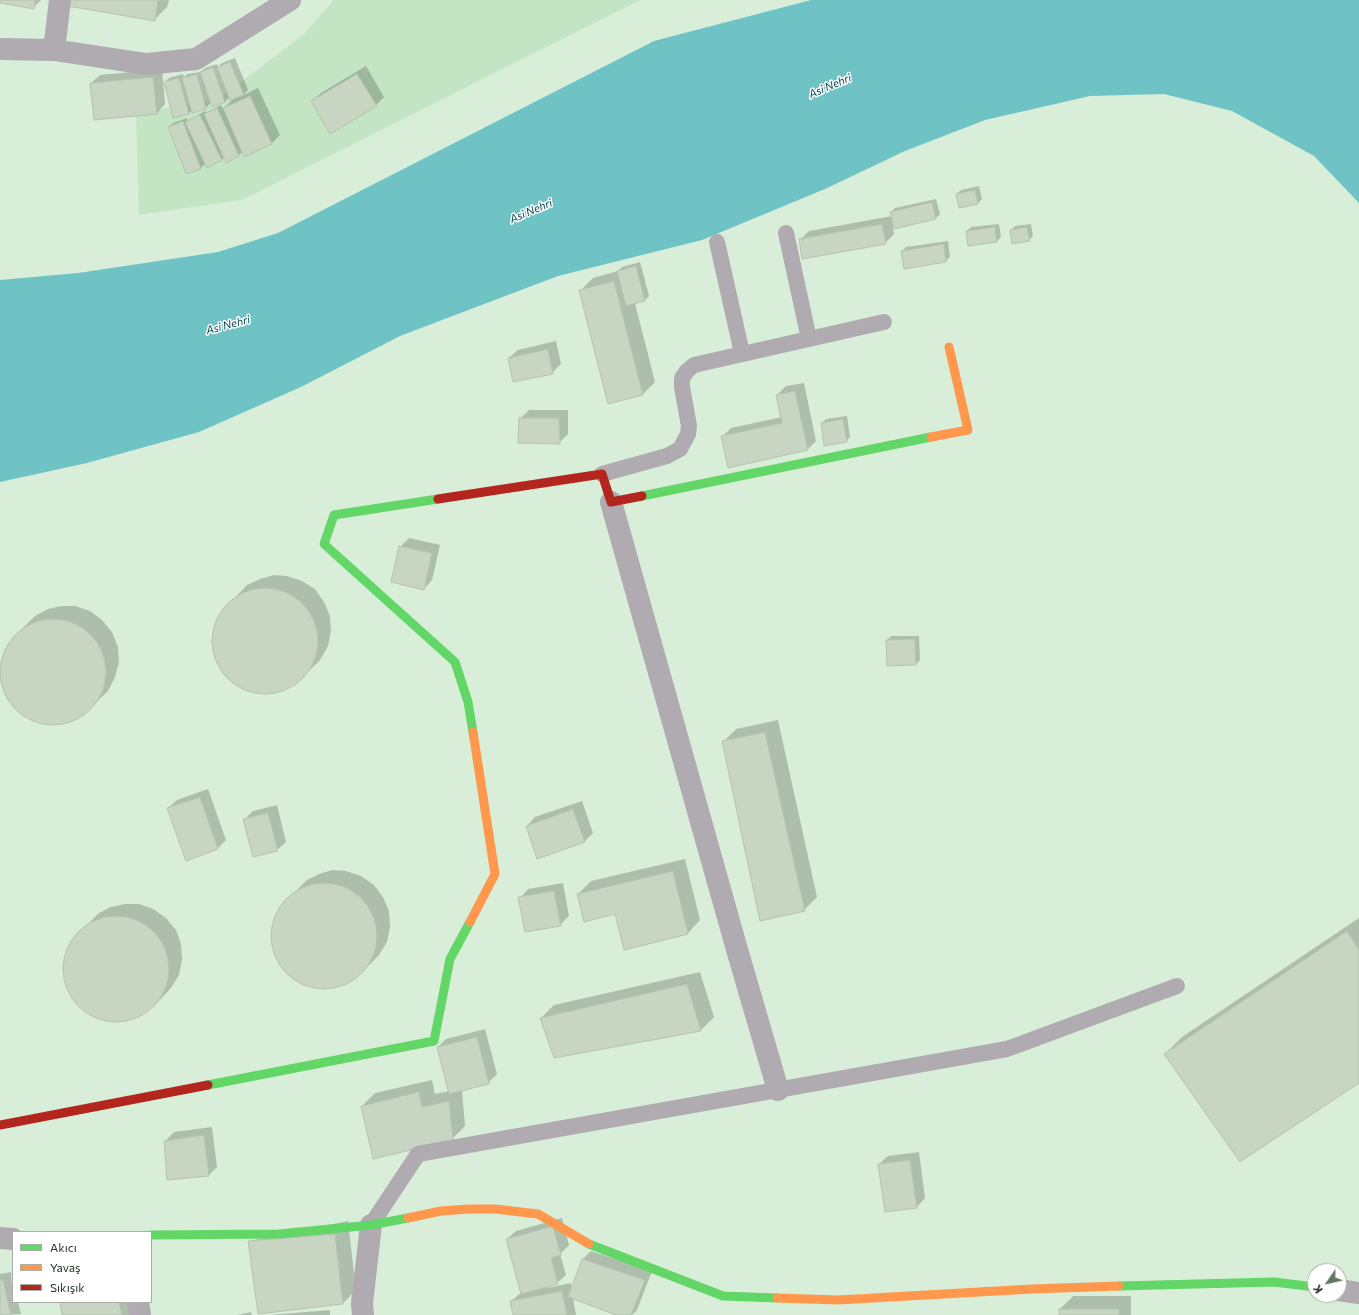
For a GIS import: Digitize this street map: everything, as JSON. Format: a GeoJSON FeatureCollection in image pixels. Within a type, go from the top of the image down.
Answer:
{"type":"FeatureCollection","features":[{"type":"Feature","properties":{"kind":"street"},"geometry":{"type":"LineString","coordinates":[[54,50],[60,0]]}},
{"type":"Feature","properties":{"kind":"street"},"geometry":{"type":"LineString","coordinates":[[0,49],[54,50],[146,64],[196,59],[290,0]]}},
{"type":"Feature","properties":{"kind":"street"},"geometry":{"type":"LineString","coordinates":[[611,502],[968,430],[949,347]]}},
{"type":"Feature","properties":{"kind":"street"},"geometry":{"type":"LineString","coordinates":[[0,1125],[434,1041],[450,959],[495,874],[468,702],[455,662],[324,544],[334,515],[602,474],[778,1090]]}},
{"type":"Feature","properties":{"kind":"street"},"geometry":{"type":"LineString","coordinates":[[152,1236],[279,1234],[370,1225],[441,1211],[469,1209],[538,1214],[582,1241],[723,1296],[838,1300],[1032,1289],[1274,1282],[1307,1286]]}},
{"type":"Feature","properties":{"kind":"street"},"geometry":{"type":"LineString","coordinates":[[363,1315],[362,1303],[370,1225]]}},
{"type":"Feature","properties":{"kind":"street"},"geometry":{"type":"LineString","coordinates":[[0,1238],[12,1239]]}},
{"type":"Feature","properties":{"kind":"street"},"geometry":{"type":"LineString","coordinates":[[1347,1291],[1359,1293]]}},
{"type":"Feature","properties":{"kind":"street"},"geometry":{"type":"LineString","coordinates":[[138,1303],[140,1315]]}},
{"type":"Feature","properties":{"kind":"lane"},"geometry":{"type":"LineString","coordinates":[[786,233],[809,339]]}},
{"type":"Feature","properties":{"kind":"lane"},"geometry":{"type":"LineString","coordinates":[[717,242],[742,354]]}},
{"type":"Feature","properties":{"kind":"lane"},"geometry":{"type":"LineString","coordinates":[[602,474],[667,456],[680,449],[685,442],[689,430],[682,387],[682,378],[694,365],[884,322]]}},
{"type":"Feature","properties":{"kind":"lane"},"geometry":{"type":"LineString","coordinates":[[370,1225],[418,1154],[1007,1049],[1177,986]]}},
{"type":"Feature","properties":{"kind":"green space"},"geometry":{"type":"Polygon","coordinates":[[[334,0],[640,0],[242,200],[139,215],[136,114],[220,98],[304,34],[334,0]]]}},
{"type":"Feature","properties":{"kind":"water","name":"Asi Nehri"},"geometry":{"type":"Polygon","coordinates":[[[811,0],[1359,0],[1359,203],[1314,156],[1232,111],[1164,94],[1090,96],[985,120],[905,151],[825,189],[702,240],[558,276],[400,336],[301,387],[199,432],[87,463],[0,482],[0,280],[78,273],[218,252],[278,233],[654,41],[811,0]]]}},
{"type":"Feature","properties":{"kind":"building"},"geometry":{"type":"Polygon","coordinates":[[[0,0],[35,0],[34,9],[0,3],[0,0]]]}},
{"type":"Feature","properties":{"kind":"building"},"geometry":{"type":"Polygon","coordinates":[[[69,0],[158,0],[155,21],[68,6],[69,0]]]}},
{"type":"Feature","properties":{"kind":"building"},"geometry":{"type":"Polygon","coordinates":[[[230,62],[244,95],[230,100],[217,67],[230,62]]]}},
{"type":"Feature","properties":{"kind":"building"},"geometry":{"type":"Polygon","coordinates":[[[213,67],[225,102],[212,107],[200,72],[213,67]]]}},
{"type":"Feature","properties":{"kind":"building"},"geometry":{"type":"Polygon","coordinates":[[[197,74],[206,109],[192,113],[182,78],[197,74]]]}},
{"type":"Feature","properties":{"kind":"building"},"geometry":{"type":"Polygon","coordinates":[[[357,74],[377,106],[330,134],[311,101],[357,74]]]}},
{"type":"Feature","properties":{"kind":"building"},"geometry":{"type":"Polygon","coordinates":[[[153,77],[157,114],[94,120],[90,83],[153,77]]]}},
{"type":"Feature","properties":{"kind":"building"},"geometry":{"type":"Polygon","coordinates":[[[179,78],[189,114],[173,118],[164,82],[179,78]]]}},
{"type":"Feature","properties":{"kind":"building"},"geometry":{"type":"Polygon","coordinates":[[[250,96],[272,144],[244,157],[223,108],[250,96]]]}},
{"type":"Feature","properties":{"kind":"building"},"geometry":{"type":"Polygon","coordinates":[[[217,108],[239,156],[226,163],[204,114],[217,108]]]}},
{"type":"Feature","properties":{"kind":"building"},"geometry":{"type":"Polygon","coordinates":[[[200,115],[222,160],[207,168],[185,122],[200,115]]]}},
{"type":"Feature","properties":{"kind":"building"},"geometry":{"type":"Polygon","coordinates":[[[183,121],[201,169],[186,174],[168,127],[183,121]]]}},
{"type":"Feature","properties":{"kind":"building"},"geometry":{"type":"Polygon","coordinates":[[[975,190],[978,204],[959,208],[956,194],[975,190]]]}},
{"type":"Feature","properties":{"kind":"building"},"geometry":{"type":"Polygon","coordinates":[[[932,202],[936,219],[894,229],[890,212],[932,202]]]}},
{"type":"Feature","properties":{"kind":"building"},"geometry":{"type":"Polygon","coordinates":[[[882,224],[886,244],[802,259],[799,239],[882,224]]]}},
{"type":"Feature","properties":{"kind":"building"},"geometry":{"type":"Polygon","coordinates":[[[995,227],[997,242],[968,246],[966,231],[995,227]]]}},
{"type":"Feature","properties":{"kind":"building"},"geometry":{"type":"Polygon","coordinates":[[[1027,227],[1030,241],[1012,244],[1010,230],[1027,227]]]}},
{"type":"Feature","properties":{"kind":"building"},"geometry":{"type":"Polygon","coordinates":[[[944,244],[946,262],[904,269],[901,251],[944,244]]]}},
{"type":"Feature","properties":{"kind":"building"},"geometry":{"type":"Polygon","coordinates":[[[636,266],[645,301],[626,306],[617,271],[636,266]]]}},
{"type":"Feature","properties":{"kind":"building"},"geometry":{"type":"Polygon","coordinates":[[[614,281],[643,395],[608,404],[579,290],[614,281]]]}},
{"type":"Feature","properties":{"kind":"building"},"geometry":{"type":"Polygon","coordinates":[[[548,349],[553,374],[513,382],[508,358],[548,349]]]}},
{"type":"Feature","properties":{"kind":"building"},"geometry":{"type":"Polygon","coordinates":[[[795,391],[808,450],[728,468],[721,436],[782,423],[776,395],[795,391]]]}},
{"type":"Feature","properties":{"kind":"building"},"geometry":{"type":"Polygon","coordinates":[[[519,418],[559,418],[560,444],[518,443],[519,418]]]}},
{"type":"Feature","properties":{"kind":"building"},"geometry":{"type":"Polygon","coordinates":[[[843,419],[847,442],[824,446],[821,423],[843,419]]]}},
{"type":"Feature","properties":{"kind":"building"},"geometry":{"type":"Polygon","coordinates":[[[399,546],[432,553],[424,590],[391,582],[399,546]]]}},
{"type":"Feature","properties":{"kind":"building"},"geometry":{"type":"Polygon","coordinates":[[[265,588],[285,592],[303,603],[314,621],[318,641],[314,661],[303,679],[285,690],[265,694],[245,690],[227,679],[216,661],[212,641],[216,621],[227,603],[245,592],[265,588]]]}},
{"type":"Feature","properties":{"kind":"building"},"geometry":{"type":"Polygon","coordinates":[[[53,619],[73,623],[91,634],[102,652],[106,672],[102,692],[91,710],[73,721],[53,725],[33,721],[15,710],[4,692],[0,672],[4,652],[15,634],[33,623],[53,619]]]}},
{"type":"Feature","properties":{"kind":"building"},"geometry":{"type":"Polygon","coordinates":[[[915,639],[916,665],[887,666],[886,640],[915,639]]]}},
{"type":"Feature","properties":{"kind":"building"},"geometry":{"type":"Polygon","coordinates":[[[765,732],[805,911],[760,921],[722,741],[765,732]]]}},
{"type":"Feature","properties":{"kind":"building"},"geometry":{"type":"Polygon","coordinates":[[[200,797],[218,849],[186,861],[167,808],[200,797]]]}},
{"type":"Feature","properties":{"kind":"building"},"geometry":{"type":"Polygon","coordinates":[[[573,809],[585,842],[537,859],[526,826],[573,809]]]}},
{"type":"Feature","properties":{"kind":"building"},"geometry":{"type":"Polygon","coordinates":[[[268,813],[278,851],[253,857],[243,819],[268,813]]]}},
{"type":"Feature","properties":{"kind":"building"},"geometry":{"type":"Polygon","coordinates":[[[673,871],[688,934],[624,950],[615,914],[584,922],[577,894],[673,871]]]}},
{"type":"Feature","properties":{"kind":"building"},"geometry":{"type":"Polygon","coordinates":[[[324,883],[344,887],[362,898],[373,916],[377,936],[373,956],[362,974],[344,985],[324,989],[304,985],[286,974],[275,956],[271,936],[275,916],[286,898],[304,887],[324,883]]]}},
{"type":"Feature","properties":{"kind":"building"},"geometry":{"type":"Polygon","coordinates":[[[554,891],[561,926],[525,932],[518,897],[554,891]]]}},
{"type":"Feature","properties":{"kind":"building"},"geometry":{"type":"Polygon","coordinates":[[[116,916],[136,920],[154,931],[165,949],[169,969],[165,989],[154,1007],[136,1018],[116,1022],[96,1018],[78,1007],[67,989],[63,969],[67,949],[78,931],[96,920],[116,916]]]}},
{"type":"Feature","properties":{"kind":"building"},"geometry":{"type":"Polygon","coordinates":[[[1347,931],[1359,950],[1359,1083],[1240,1162],[1164,1054],[1347,931]]]}},
{"type":"Feature","properties":{"kind":"building"},"geometry":{"type":"Polygon","coordinates":[[[687,984],[701,1031],[554,1058],[540,1018],[687,984]]]}},
{"type":"Feature","properties":{"kind":"building"},"geometry":{"type":"Polygon","coordinates":[[[477,1037],[489,1084],[449,1094],[437,1047],[477,1037]]]}},
{"type":"Feature","properties":{"kind":"building"},"geometry":{"type":"Polygon","coordinates":[[[419,1092],[422,1107],[449,1101],[453,1140],[373,1159],[361,1106],[419,1092]]]}},
{"type":"Feature","properties":{"kind":"building"},"geometry":{"type":"Polygon","coordinates":[[[204,1135],[209,1176],[167,1180],[164,1141],[204,1135]]]}},
{"type":"Feature","properties":{"kind":"building"},"geometry":{"type":"Polygon","coordinates":[[[910,1160],[917,1208],[885,1212],[878,1164],[910,1160]]]}},
{"type":"Feature","properties":{"kind":"building"},"geometry":{"type":"Polygon","coordinates":[[[553,1226],[561,1255],[551,1258],[558,1284],[521,1294],[506,1239],[553,1226]]]}},
{"type":"Feature","properties":{"kind":"building"},"geometry":{"type":"Polygon","coordinates":[[[335,1234],[343,1304],[258,1314],[248,1241],[335,1234]]]}},
{"type":"Feature","properties":{"kind":"building"},"geometry":{"type":"Polygon","coordinates":[[[582,1259],[645,1280],[631,1315],[616,1315],[568,1297],[582,1259]]]}},
{"type":"Feature","properties":{"kind":"building"},"geometry":{"type":"Polygon","coordinates":[[[0,1280],[3,1280],[11,1315],[0,1315],[0,1280]]]}},
{"type":"Feature","properties":{"kind":"building"},"geometry":{"type":"Polygon","coordinates":[[[562,1291],[567,1315],[513,1315],[510,1301],[562,1291]]]}},
{"type":"Feature","properties":{"kind":"building"},"geometry":{"type":"Polygon","coordinates":[[[60,1303],[119,1303],[122,1315],[62,1315],[60,1303]]]}},
{"type":"Feature","properties":{"kind":"building"},"geometry":{"type":"Polygon","coordinates":[[[1059,1309],[1119,1309],[1119,1315],[1059,1315],[1059,1309]]]}},
{"type":"Feature","properties":{"kind":"traffic: fast"},"geometry":{"type":"LineString","coordinates":[[642,496],[931,437]]}},
{"type":"Feature","properties":{"kind":"traffic: fast"},"geometry":{"type":"LineString","coordinates":[[438,499],[334,515],[324,544],[455,662],[468,702],[473,732]]}},
{"type":"Feature","properties":{"kind":"traffic: fast"},"geometry":{"type":"LineString","coordinates":[[208,1085],[434,1041],[450,959],[470,922]]}},
{"type":"Feature","properties":{"kind":"traffic: fast"},"geometry":{"type":"LineString","coordinates":[[152,1235],[279,1234],[371,1225],[408,1218]]}},
{"type":"Feature","properties":{"kind":"traffic: fast"},"geometry":{"type":"LineString","coordinates":[[589,1244],[723,1296],[777,1298]]}},
{"type":"Feature","properties":{"kind":"traffic: fast"},"geometry":{"type":"LineString","coordinates":[[1119,1286],[1274,1282],[1307,1286]]}},
{"type":"Feature","properties":{"kind":"traffic: slow"},"geometry":{"type":"LineString","coordinates":[[931,437],[968,430],[949,347]]}},
{"type":"Feature","properties":{"kind":"traffic: slow"},"geometry":{"type":"LineString","coordinates":[[470,922],[495,874],[473,732]]}},
{"type":"Feature","properties":{"kind":"traffic: slow"},"geometry":{"type":"LineString","coordinates":[[408,1218],[441,1211],[469,1209],[495,1209],[538,1214],[589,1244]]}},
{"type":"Feature","properties":{"kind":"traffic: slow"},"geometry":{"type":"LineString","coordinates":[[777,1298],[838,1300],[1032,1289],[1119,1286]]}},
{"type":"Feature","properties":{"kind":"traffic: jam"},"geometry":{"type":"LineString","coordinates":[[438,499],[602,474],[611,502],[642,496]]}},
{"type":"Feature","properties":{"kind":"traffic: jam"},"geometry":{"type":"LineString","coordinates":[[0,1125],[208,1085]]}}]}
